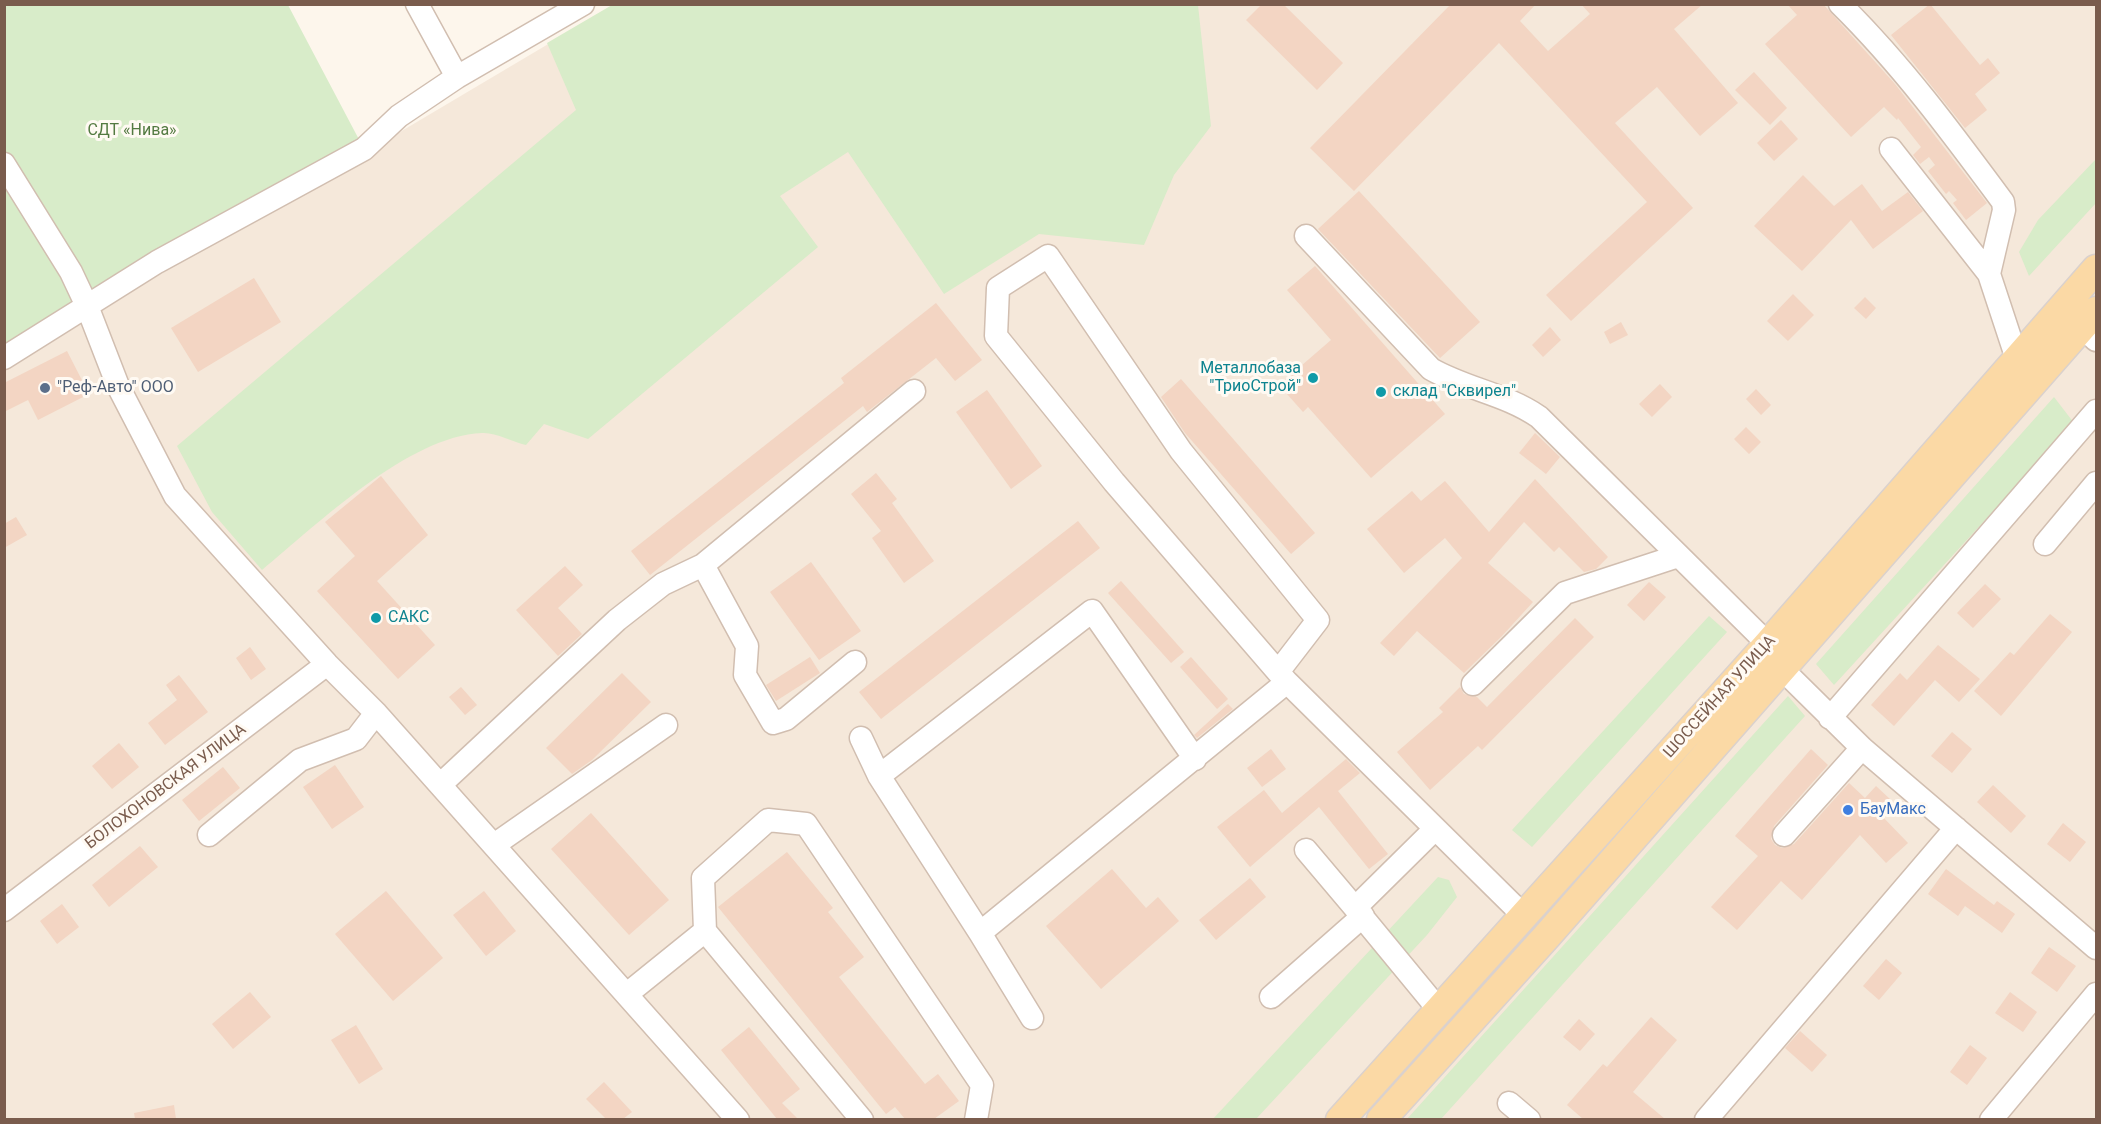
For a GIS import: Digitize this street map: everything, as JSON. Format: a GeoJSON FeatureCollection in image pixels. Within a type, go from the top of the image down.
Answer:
{"type":"FeatureCollection","features":[{"type":"Feature","properties":{"kind":"main road","name":"ШОССЕЙНАЯ УЛИЦА"},"geometry":{"type":"LineString","coordinates":[[1340,1119],[1768,644],[2097,269]]}},
{"type":"Feature","properties":{"kind":"main road","name":"ШОССЕЙНАЯ УЛИЦА"},"geometry":{"type":"LineString","coordinates":[[1381,1119],[1782,669],[2092,326]]}},
{"type":"Feature","properties":{"kind":"street"},"geometry":{"type":"LineString","coordinates":[[417,4],[457,77]]}},
{"type":"Feature","properties":{"kind":"street"},"geometry":{"type":"LineString","coordinates":[[4,358],[157,262],[364,149],[399,116],[457,77],[582,4]]}},
{"type":"Feature","properties":{"kind":"street"},"geometry":{"type":"LineString","coordinates":[[1840,4],[1866,29],[1938,115],[2002,202],[2004,210],[1989,274]]}},
{"type":"Feature","properties":{"kind":"street"},"geometry":{"type":"LineString","coordinates":[[1891,149],[1989,274],[2017,359]]}},
{"type":"Feature","properties":{"kind":"street"},"geometry":{"type":"LineString","coordinates":[[4,164],[71,272],[87,306],[118,386],[175,496],[327,664],[376,713],[738,1119]]}},
{"type":"Feature","properties":{"kind":"street"},"geometry":{"type":"LineString","coordinates":[[1306,236],[1431,369],[1448,379],[1520,404],[1539,417],[1768,644]]}},
{"type":"Feature","properties":{"kind":"street"},"geometry":{"type":"LineString","coordinates":[[980,933],[1195,759],[1282,677],[1318,620],[1181,451],[1048,256],[998,288],[996,336],[1114,482],[1282,677],[1524,916]]}},
{"type":"Feature","properties":{"kind":"street"},"geometry":{"type":"LineString","coordinates":[[440,785],[617,620],[663,584],[703,565],[914,391]]}},
{"type":"Feature","properties":{"kind":"street"},"geometry":{"type":"LineString","coordinates":[[1830,718],[2097,411]]}},
{"type":"Feature","properties":{"kind":"street"},"geometry":{"type":"LineString","coordinates":[[2045,544],[2097,483]]}},
{"type":"Feature","properties":{"kind":"street"},"geometry":{"type":"LineString","coordinates":[[1473,684],[1565,593],[1677,556]]}},
{"type":"Feature","properties":{"kind":"street"},"geometry":{"type":"LineString","coordinates":[[703,565],[747,646],[745,675],[773,723],[786,719],[855,662]]}},
{"type":"Feature","properties":{"kind":"street"},"geometry":{"type":"LineString","coordinates":[[879,776],[1092,611],[1195,759]]}},
{"type":"Feature","properties":{"kind":"street","name":"БОЛОХОНОВСКАЯ УЛИЦА"},"geometry":{"type":"LineString","coordinates":[[4,910],[327,664]]}},
{"type":"Feature","properties":{"kind":"street"},"geometry":{"type":"LineString","coordinates":[[1782,669],[1862,748],[2097,948]]}},
{"type":"Feature","properties":{"kind":"street"},"geometry":{"type":"LineString","coordinates":[[208,835],[300,760],[356,739],[376,713]]}},
{"type":"Feature","properties":{"kind":"street"},"geometry":{"type":"LineString","coordinates":[[494,845],[666,725]]}},
{"type":"Feature","properties":{"kind":"street"},"geometry":{"type":"LineString","coordinates":[[861,738],[879,776],[1032,1018]]}},
{"type":"Feature","properties":{"kind":"street"},"geometry":{"type":"LineString","coordinates":[[1784,835],[1862,748]]}},
{"type":"Feature","properties":{"kind":"street"},"geometry":{"type":"LineString","coordinates":[[862,1119],[705,932],[703,878],[768,819],[806,824],[982,1085],[976,1119]]}},
{"type":"Feature","properties":{"kind":"street"},"geometry":{"type":"LineString","coordinates":[[1706,1119],[1956,828]]}},
{"type":"Feature","properties":{"kind":"street"},"geometry":{"type":"LineString","coordinates":[[1271,997],[1359,912],[1435,829]]}},
{"type":"Feature","properties":{"kind":"street"},"geometry":{"type":"LineString","coordinates":[[1306,850],[1439,1010]]}},
{"type":"Feature","properties":{"kind":"street"},"geometry":{"type":"LineString","coordinates":[[627,994],[705,932]]}},
{"type":"Feature","properties":{"kind":"street"},"geometry":{"type":"LineString","coordinates":[[1991,1119],[2097,994]]}},
{"type":"Feature","properties":{"kind":"street"},"geometry":{"type":"LineString","coordinates":[[1509,1103],[1529,1119]]}},
{"type":"Feature","properties":{"kind":"shaded area"},"geometry":{"type":"Polygon","coordinates":[[[614,5],[2096,5],[2096,1119],[5,1119],[4,367],[614,5]]]}},
{"type":"Feature","properties":{"kind":"green space","name":"СДТ «Нива»"},"geometry":{"type":"Polygon","coordinates":[[[5,5],[288,5],[364,149],[5,358],[5,5]]]}},
{"type":"Feature","properties":{"kind":"green space"},"geometry":{"type":"Polygon","coordinates":[[[612,5],[1198,5],[1211,126],[1174,175],[1144,245],[1039,234],[944,294],[848,152],[780,196],[818,247],[588,439],[544,424],[526,445],[482,433],[454,438],[424,449],[365,485],[262,570],[212,512],[177,446],[576,110],[547,43],[612,5]]]}},
{"type":"Feature","properties":{"kind":"green space"},"geometry":{"type":"Polygon","coordinates":[[[2096,159],[2096,203],[2029,276],[2019,252],[2038,220],[2096,159]]]}},
{"type":"Feature","properties":{"kind":"green space"},"geometry":{"type":"Polygon","coordinates":[[[2054,397],[2074,423],[1834,685],[1816,664],[2054,397]]]}},
{"type":"Feature","properties":{"kind":"green space"},"geometry":{"type":"Polygon","coordinates":[[[1709,616],[1727,632],[1532,847],[1512,830],[1709,616]]]}},
{"type":"Feature","properties":{"kind":"green space"},"geometry":{"type":"Polygon","coordinates":[[[1788,696],[1805,716],[1441,1119],[1407,1119],[1788,696]]]}},
{"type":"Feature","properties":{"kind":"green space"},"geometry":{"type":"Polygon","coordinates":[[[1438,877],[1449,880],[1457,897],[1427,935],[1256,1119],[1212,1120],[1438,877]]]}},
{"type":"Feature","properties":{"kind":"building"},"geometry":{"type":"Polygon","coordinates":[[[1262,4],[1283,4],[1343,63],[1317,90],[1246,20],[1262,4]]]}},
{"type":"Feature","properties":{"kind":"building"},"geometry":{"type":"Polygon","coordinates":[[[1451,4],[1536,4],[1520,21],[1548,51],[1590,14],[1581,4],[1703,4],[1674,29],[1738,103],[1700,136],[1657,87],[1615,123],[1693,208],[1571,321],[1546,295],[1647,202],[1499,43],[1354,191],[1310,148],[1451,4]]]}},
{"type":"Feature","properties":{"kind":"building"},"geometry":{"type":"Polygon","coordinates":[[[1787,4],[1823,4],[1895,84],[1987,203],[1966,220],[1953,203],[1957,200],[1949,191],[1946,194],[1928,171],[1935,165],[1929,157],[1920,164],[1913,155],[1921,147],[1898,118],[1897,120],[1884,107],[1851,137],[1765,44],[1797,15],[1787,4]]]}},
{"type":"Feature","properties":{"kind":"building"},"geometry":{"type":"Polygon","coordinates":[[[1930,4],[1980,65],[1988,58],[2000,73],[1975,94],[1987,110],[1965,128],[1891,35],[1930,4]]]}},
{"type":"Feature","properties":{"kind":"building"},"geometry":{"type":"Polygon","coordinates":[[[1754,72],[1787,108],[1770,125],[1735,90],[1754,72]]]}},
{"type":"Feature","properties":{"kind":"building"},"geometry":{"type":"Polygon","coordinates":[[[1781,120],[1798,139],[1774,161],[1757,143],[1781,120]]]}},
{"type":"Feature","properties":{"kind":"building"},"geometry":{"type":"Polygon","coordinates":[[[1803,175],[1834,206],[1862,184],[1882,211],[1908,192],[1923,211],[1873,249],[1851,220],[1802,271],[1754,226],[1803,175]]]}},
{"type":"Feature","properties":{"kind":"building"},"geometry":{"type":"Polygon","coordinates":[[[1359,191],[1480,322],[1440,358],[1318,229],[1359,191]]]}},
{"type":"Feature","properties":{"kind":"building","name":"склад \"Сквирел\""},"geometry":{"type":"Polygon","coordinates":[[[1315,266],[1445,414],[1371,478],[1308,407],[1303,412],[1279,385],[1331,340],[1287,290],[1315,266]]]}},
{"type":"Feature","properties":{"kind":"building"},"geometry":{"type":"Polygon","coordinates":[[[254,278],[281,322],[198,372],[171,328],[254,278]]]}},
{"type":"Feature","properties":{"kind":"building"},"geometry":{"type":"Polygon","coordinates":[[[1793,294],[1814,315],[1788,341],[1767,321],[1793,294]]]}},
{"type":"Feature","properties":{"kind":"building"},"geometry":{"type":"Polygon","coordinates":[[[1865,297],[1876,308],[1866,319],[1854,308],[1865,297]]]}},
{"type":"Feature","properties":{"kind":"building"},"geometry":{"type":"Polygon","coordinates":[[[936,303],[982,360],[955,381],[936,358],[867,412],[863,406],[650,575],[631,551],[844,383],[841,378],[936,303]]]}},
{"type":"Feature","properties":{"kind":"building"},"geometry":{"type":"Polygon","coordinates":[[[1621,322],[1628,335],[1610,344],[1604,332],[1621,322]]]}},
{"type":"Feature","properties":{"kind":"building"},"geometry":{"type":"Polygon","coordinates":[[[1550,327],[1561,340],[1543,357],[1532,345],[1550,327]]]}},
{"type":"Feature","properties":{"kind":"building","name":"\"Реф-Авто\" ООО"},"geometry":{"type":"Polygon","coordinates":[[[67,351],[89,394],[38,420],[28,400],[4,412],[4,383],[67,351]]]}},
{"type":"Feature","properties":{"kind":"building"},"geometry":{"type":"Polygon","coordinates":[[[1181,379],[1315,533],[1291,554],[1185,433],[1161,397],[1181,379]]]}},
{"type":"Feature","properties":{"kind":"building"},"geometry":{"type":"Polygon","coordinates":[[[1660,384],[1672,397],[1652,417],[1639,404],[1660,384]]]}},
{"type":"Feature","properties":{"kind":"building"},"geometry":{"type":"Polygon","coordinates":[[[1756,389],[1771,405],[1761,415],[1746,399],[1756,389]]]}},
{"type":"Feature","properties":{"kind":"building"},"geometry":{"type":"Polygon","coordinates":[[[987,390],[1042,466],[1011,489],[956,412],[987,390]]]}},
{"type":"Feature","properties":{"kind":"building"},"geometry":{"type":"Polygon","coordinates":[[[1746,427],[1761,442],[1749,454],[1734,439],[1746,427]]]}},
{"type":"Feature","properties":{"kind":"building"},"geometry":{"type":"Polygon","coordinates":[[[1535,433],[1560,457],[1546,474],[1519,453],[1535,433]]]}},
{"type":"Feature","properties":{"kind":"building"},"geometry":{"type":"Polygon","coordinates":[[[876,473],[897,499],[892,503],[934,561],[904,583],[872,538],[881,531],[851,494],[876,473]]]}},
{"type":"Feature","properties":{"kind":"building"},"geometry":{"type":"Polygon","coordinates":[[[381,476],[428,535],[377,581],[435,645],[398,679],[317,591],[355,556],[325,522],[381,476]]]}},
{"type":"Feature","properties":{"kind":"building"},"geometry":{"type":"Polygon","coordinates":[[[1535,479],[1608,557],[1596,569],[1584,572],[1559,547],[1554,552],[1524,522],[1488,563],[1533,602],[1502,636],[1464,673],[1417,631],[1394,656],[1380,643],[1462,558],[1445,538],[1404,573],[1367,529],[1412,491],[1421,501],[1445,481],[1489,532],[1535,479]]]}},
{"type":"Feature","properties":{"kind":"building"},"geometry":{"type":"Polygon","coordinates":[[[16,517],[27,535],[4,548],[4,524],[16,517]]]}},
{"type":"Feature","properties":{"kind":"building"},"geometry":{"type":"Polygon","coordinates":[[[1078,521],[1100,548],[881,719],[859,692],[1078,521]]]}},
{"type":"Feature","properties":{"kind":"building"},"geometry":{"type":"Polygon","coordinates":[[[811,562],[861,631],[819,660],[770,592],[811,562]]]}},
{"type":"Feature","properties":{"kind":"building"},"geometry":{"type":"Polygon","coordinates":[[[565,566],[583,585],[558,608],[582,634],[558,656],[516,610],[565,566]]]}},
{"type":"Feature","properties":{"kind":"building"},"geometry":{"type":"Polygon","coordinates":[[[1121,581],[1184,652],[1171,663],[1108,593],[1121,581]]]}},
{"type":"Feature","properties":{"kind":"building"},"geometry":{"type":"Polygon","coordinates":[[[1649,582],[1666,597],[1644,621],[1627,605],[1649,582]]]}},
{"type":"Feature","properties":{"kind":"building"},"geometry":{"type":"Polygon","coordinates":[[[1985,584],[2001,599],[1973,628],[1957,613],[1985,584]]]}},
{"type":"Feature","properties":{"kind":"building"},"geometry":{"type":"Polygon","coordinates":[[[2050,614],[2072,632],[2001,716],[1974,691],[2010,652],[2014,655],[2050,614]]]}},
{"type":"Feature","properties":{"kind":"building"},"geometry":{"type":"Polygon","coordinates":[[[1575,618],[1594,637],[1482,750],[1478,746],[1430,790],[1397,752],[1443,712],[1439,708],[1460,687],[1464,694],[1477,697],[1487,707],[1575,618]]]}},
{"type":"Feature","properties":{"kind":"building"},"geometry":{"type":"Polygon","coordinates":[[[1938,645],[1980,679],[1959,702],[1935,680],[1894,726],[1871,705],[1900,673],[1907,680],[1938,645]]]}},
{"type":"Feature","properties":{"kind":"building"},"geometry":{"type":"Polygon","coordinates":[[[250,647],[266,669],[251,680],[236,658],[250,647]]]}},
{"type":"Feature","properties":{"kind":"building"},"geometry":{"type":"Polygon","coordinates":[[[810,657],[820,673],[776,701],[766,685],[810,657]]]}},
{"type":"Feature","properties":{"kind":"building"},"geometry":{"type":"Polygon","coordinates":[[[1191,657],[1228,699],[1217,709],[1180,667],[1191,657]]]}},
{"type":"Feature","properties":{"kind":"building"},"geometry":{"type":"Polygon","coordinates":[[[622,673],[651,702],[592,760],[572,774],[546,748],[622,673]]]}},
{"type":"Feature","properties":{"kind":"building"},"geometry":{"type":"Polygon","coordinates":[[[179,675],[208,712],[165,745],[148,723],[177,700],[166,685],[179,675]]]}},
{"type":"Feature","properties":{"kind":"building"},"geometry":{"type":"Polygon","coordinates":[[[461,687],[477,705],[465,715],[449,697],[461,687]]]}},
{"type":"Feature","properties":{"kind":"building"},"geometry":{"type":"Polygon","coordinates":[[[1228,704],[1233,709],[1197,738],[1194,735],[1228,704]]]}},
{"type":"Feature","properties":{"kind":"building"},"geometry":{"type":"Polygon","coordinates":[[[1952,732],[1972,749],[1952,773],[1931,756],[1952,732]]]}},
{"type":"Feature","properties":{"kind":"building"},"geometry":{"type":"Polygon","coordinates":[[[119,743],[139,767],[112,789],[92,766],[119,743]]]}},
{"type":"Feature","properties":{"kind":"building"},"geometry":{"type":"Polygon","coordinates":[[[1271,749],[1286,769],[1262,787],[1247,768],[1271,749]]]}},
{"type":"Feature","properties":{"kind":"building"},"geometry":{"type":"Polygon","coordinates":[[[1811,749],[1828,765],[1774,826],[1771,839],[1775,845],[1782,848],[1794,844],[1849,783],[1865,798],[1876,786],[1891,800],[1879,813],[1908,843],[1886,863],[1860,835],[1802,900],[1781,881],[1737,930],[1711,907],[1758,856],[1735,836],[1811,749]]]}},
{"type":"Feature","properties":{"kind":"building"},"geometry":{"type":"Polygon","coordinates":[[[1346,759],[1360,773],[1338,791],[1388,854],[1369,869],[1319,807],[1250,867],[1217,827],[1264,790],[1282,813],[1346,759]]]}},
{"type":"Feature","properties":{"kind":"building"},"geometry":{"type":"Polygon","coordinates":[[[335,765],[364,807],[332,829],[303,787],[335,765]]]}},
{"type":"Feature","properties":{"kind":"building"},"geometry":{"type":"Polygon","coordinates":[[[223,767],[240,788],[199,821],[182,800],[223,767]]]}},
{"type":"Feature","properties":{"kind":"building"},"geometry":{"type":"Polygon","coordinates":[[[1993,785],[2026,816],[2011,833],[1977,802],[1993,785]]]}},
{"type":"Feature","properties":{"kind":"building"},"geometry":{"type":"Polygon","coordinates":[[[591,813],[669,900],[629,935],[551,849],[591,813]]]}},
{"type":"Feature","properties":{"kind":"building"},"geometry":{"type":"Polygon","coordinates":[[[2063,823],[2086,842],[2070,862],[2047,844],[2063,823]]]}},
{"type":"Feature","properties":{"kind":"building"},"geometry":{"type":"Polygon","coordinates":[[[140,846],[158,867],[109,907],[92,885],[140,846]]]}},
{"type":"Feature","properties":{"kind":"building"},"geometry":{"type":"Polygon","coordinates":[[[787,852],[833,908],[828,912],[864,957],[839,977],[925,1084],[938,1074],[959,1101],[934,1119],[905,1119],[895,1107],[886,1114],[718,907],[787,852]]]}},
{"type":"Feature","properties":{"kind":"building"},"geometry":{"type":"Polygon","coordinates":[[[1112,869],[1146,908],[1158,897],[1179,921],[1101,989],[1046,926],[1112,869]]]}},
{"type":"Feature","properties":{"kind":"building"},"geometry":{"type":"Polygon","coordinates":[[[1946,869],[1994,905],[1997,901],[2015,914],[2002,933],[1965,906],[1958,916],[1928,894],[1946,869]]]}},
{"type":"Feature","properties":{"kind":"building"},"geometry":{"type":"Polygon","coordinates":[[[1250,878],[1266,897],[1216,940],[1199,920],[1250,878]]]}},
{"type":"Feature","properties":{"kind":"building"},"geometry":{"type":"Polygon","coordinates":[[[386,891],[443,958],[393,1001],[335,934],[386,891]]]}},
{"type":"Feature","properties":{"kind":"building"},"geometry":{"type":"Polygon","coordinates":[[[484,891],[516,931],[486,956],[453,915],[484,891]]]}},
{"type":"Feature","properties":{"kind":"building"},"geometry":{"type":"Polygon","coordinates":[[[62,904],[79,927],[57,944],[40,921],[62,904]]]}},
{"type":"Feature","properties":{"kind":"building"},"geometry":{"type":"Polygon","coordinates":[[[2049,947],[2076,966],[2057,992],[2031,973],[2049,947]]]}},
{"type":"Feature","properties":{"kind":"building"},"geometry":{"type":"Polygon","coordinates":[[[1886,959],[1902,973],[1879,1000],[1863,986],[1886,959]]]}},
{"type":"Feature","properties":{"kind":"building"},"geometry":{"type":"Polygon","coordinates":[[[250,992],[271,1017],[233,1049],[212,1024],[250,992]]]}},
{"type":"Feature","properties":{"kind":"building"},"geometry":{"type":"Polygon","coordinates":[[[2010,992],[2037,1012],[2023,1032],[1995,1013],[2010,992]]]}},
{"type":"Feature","properties":{"kind":"building"},"geometry":{"type":"Polygon","coordinates":[[[1651,1017],[1677,1040],[1633,1092],[1665,1119],[1583,1119],[1567,1105],[1603,1064],[1607,1067],[1651,1017]]]}},
{"type":"Feature","properties":{"kind":"building"},"geometry":{"type":"Polygon","coordinates":[[[1579,1019],[1595,1034],[1580,1051],[1563,1037],[1579,1019]]]}},
{"type":"Feature","properties":{"kind":"building"},"geometry":{"type":"Polygon","coordinates":[[[356,1025],[383,1069],[359,1084],[331,1040],[356,1025]]]}},
{"type":"Feature","properties":{"kind":"building"},"geometry":{"type":"Polygon","coordinates":[[[749,1027],[800,1089],[782,1103],[798,1119],[777,1119],[721,1050],[749,1027]]]}},
{"type":"Feature","properties":{"kind":"building"},"geometry":{"type":"Polygon","coordinates":[[[1800,1031],[1827,1055],[1812,1072],[1785,1048],[1800,1031]]]}},
{"type":"Feature","properties":{"kind":"building"},"geometry":{"type":"Polygon","coordinates":[[[1970,1045],[1987,1058],[1967,1085],[1950,1072],[1970,1045]]]}},
{"type":"Feature","properties":{"kind":"building"},"geometry":{"type":"Polygon","coordinates":[[[604,1082],[632,1112],[623,1119],[606,1119],[586,1099],[604,1082]]]}},
{"type":"Feature","properties":{"kind":"building"},"geometry":{"type":"Polygon","coordinates":[[[174,1105],[176,1119],[135,1119],[134,1113],[174,1105]]]}},
{"type":"Feature","properties":{"kind":"place","name":"Металлобаза \"ТриоСтрой\""},"geometry":{"type":"Point","coordinates":[1313,378]}},
{"type":"Feature","properties":{"kind":"place","name":"\"Реф-Авто\" ООО"},"geometry":{"type":"Point","coordinates":[45,388]}},
{"type":"Feature","properties":{"kind":"place","name":"склад \"Сквирел\""},"geometry":{"type":"Point","coordinates":[1381,392]}},
{"type":"Feature","properties":{"kind":"place","name":"САКС"},"geometry":{"type":"Point","coordinates":[376,618]}},
{"type":"Feature","properties":{"kind":"place","name":"БауМакс"},"geometry":{"type":"Point","coordinates":[1848,810]}}]}
